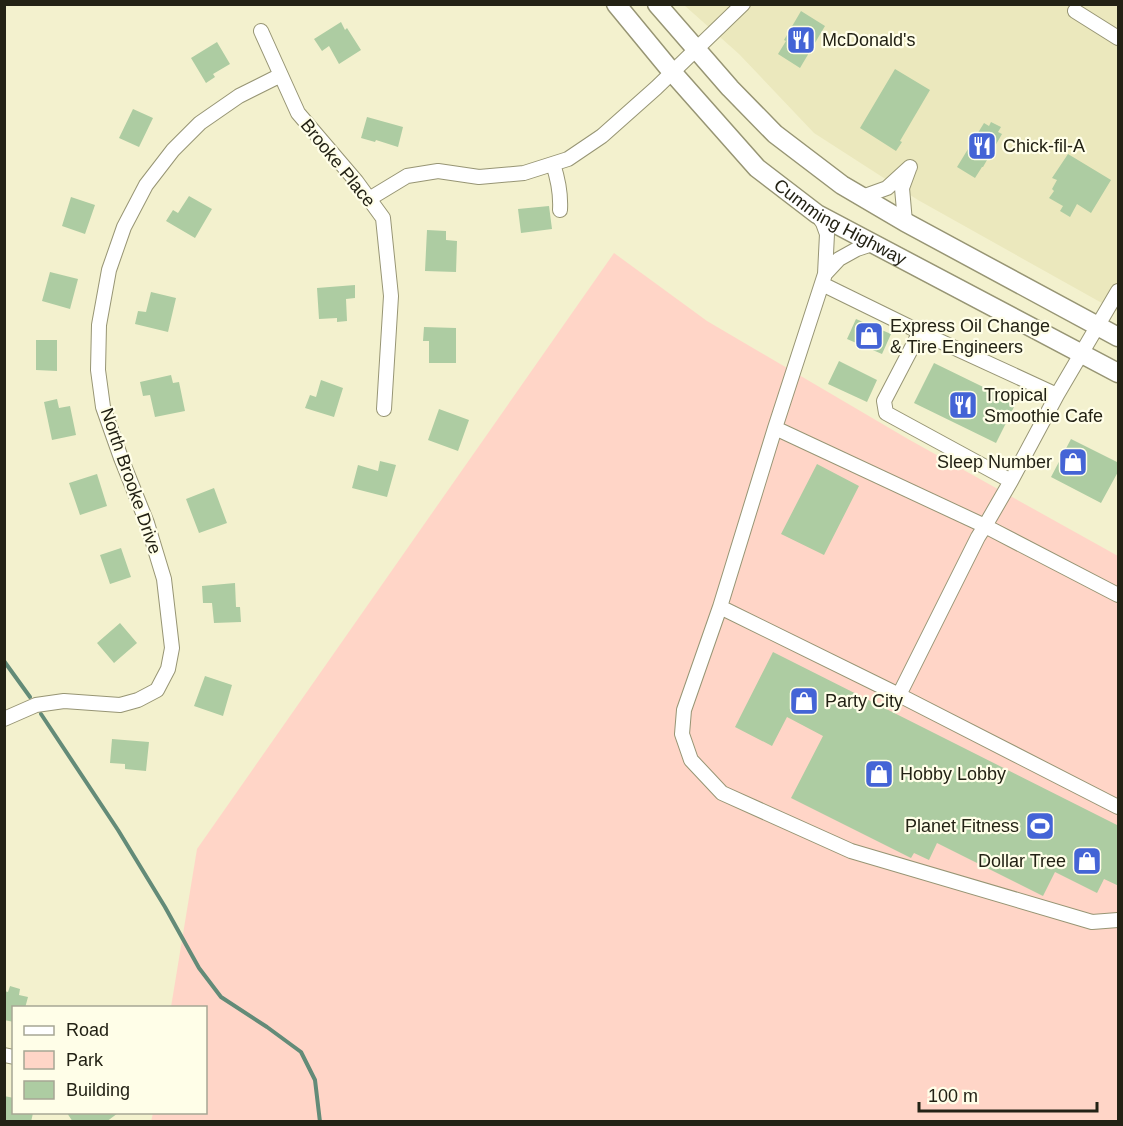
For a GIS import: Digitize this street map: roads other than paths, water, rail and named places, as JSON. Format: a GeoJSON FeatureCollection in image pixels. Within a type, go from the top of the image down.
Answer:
{"type":"FeatureCollection","features":[{"type":"Feature","properties":{"kind":"main road","name":"Cumming Highway"},"geometry":{"type":"LineString","coordinates":[[616,4],[672,72],[757,168],[817,214],[1119,373]]}},
{"type":"Feature","properties":{"kind":"main road","name":"Cumming Highway"},"geometry":{"type":"LineString","coordinates":[[657,4],[730,88],[775,134],[842,185],[904,222],[1119,337]]}},
{"type":"Feature","properties":{"kind":"street"},"geometry":{"type":"LineString","coordinates":[[369,199],[407,176],[438,171],[478,177],[524,173],[568,159],[602,136],[656,88],[743,4]]}},
{"type":"Feature","properties":{"kind":"street"},"geometry":{"type":"LineString","coordinates":[[1075,11],[1119,38]]}},
{"type":"Feature","properties":{"kind":"street","name":"Brooke Place"},"geometry":{"type":"LineString","coordinates":[[261,31],[298,113],[356,181],[383,218],[391,296],[384,409]]}},
{"type":"Feature","properties":{"kind":"street","name":"North Brooke Drive"},"geometry":{"type":"LineString","coordinates":[[4,719],[36,705],[64,701],[120,705],[138,700],[157,690],[168,669],[172,648],[164,579],[147,523],[103,407],[98,370],[99,325],[109,270],[124,227],[146,185],[173,150],[200,123],[239,96],[280,76]]}},
{"type":"Feature","properties":{"kind":"street"},"geometry":{"type":"LineString","coordinates":[[553,164],[561,197],[560,210]]}},
{"type":"Feature","properties":{"kind":"street"},"geometry":{"type":"LineString","coordinates":[[862,197],[887,188],[910,167],[902,188],[904,222]]}},
{"type":"Feature","properties":{"kind":"street"},"geometry":{"type":"LineString","coordinates":[[817,214],[827,234],[823,279],[720,607],[684,710],[682,734],[691,760],[722,793],[851,851],[1092,922],[1119,920]]}},
{"type":"Feature","properties":{"kind":"street"},"geometry":{"type":"LineString","coordinates":[[823,279],[839,259],[872,244]]}},
{"type":"Feature","properties":{"kind":"street"},"geometry":{"type":"LineString","coordinates":[[823,279],[920,332],[1058,395]]}},
{"type":"Feature","properties":{"kind":"street"},"geometry":{"type":"LineString","coordinates":[[899,695],[978,537],[1119,291]]}},
{"type":"Feature","properties":{"kind":"street"},"geometry":{"type":"LineString","coordinates":[[920,332],[884,401],[886,413],[1011,481]]}},
{"type":"Feature","properties":{"kind":"street"},"geometry":{"type":"LineString","coordinates":[[775,428],[985,526],[1119,595]]}},
{"type":"Feature","properties":{"kind":"street"},"geometry":{"type":"LineString","coordinates":[[720,607],[1119,807]]}},
{"type":"Feature","properties":{"kind":"waterway"},"geometry":{"type":"LineString","coordinates":[[4,661],[30,697]]}},
{"type":"Feature","properties":{"kind":"waterway"},"geometry":{"type":"LineString","coordinates":[[41,714],[118,830],[199,968],[221,997],[301,1052],[315,1080],[320,1122]]}},
{"type":"Feature","properties":{"kind":"place","name":"McDonald's"},"geometry":{"type":"Point","coordinates":[801,40]}},
{"type":"Feature","properties":{"kind":"place","name":"Chick-fil-A"},"geometry":{"type":"Point","coordinates":[982,146]}},
{"type":"Feature","properties":{"kind":"place","name":"Express Oil Change & Tire Engineers"},"geometry":{"type":"Point","coordinates":[869,336]}},
{"type":"Feature","properties":{"kind":"place","name":"Tropical Smoothie Cafe"},"geometry":{"type":"Point","coordinates":[963,405]}},
{"type":"Feature","properties":{"kind":"place","name":"Sleep Number"},"geometry":{"type":"Point","coordinates":[1073,462]}},
{"type":"Feature","properties":{"kind":"place","name":"Party City"},"geometry":{"type":"Point","coordinates":[804,701]}},
{"type":"Feature","properties":{"kind":"place","name":"Hobby Lobby"},"geometry":{"type":"Point","coordinates":[879,774]}},
{"type":"Feature","properties":{"kind":"place","name":"Planet Fitness"},"geometry":{"type":"Point","coordinates":[1040,826]}},
{"type":"Feature","properties":{"kind":"place","name":"Dollar Tree"},"geometry":{"type":"Point","coordinates":[1087,861]}}]}
